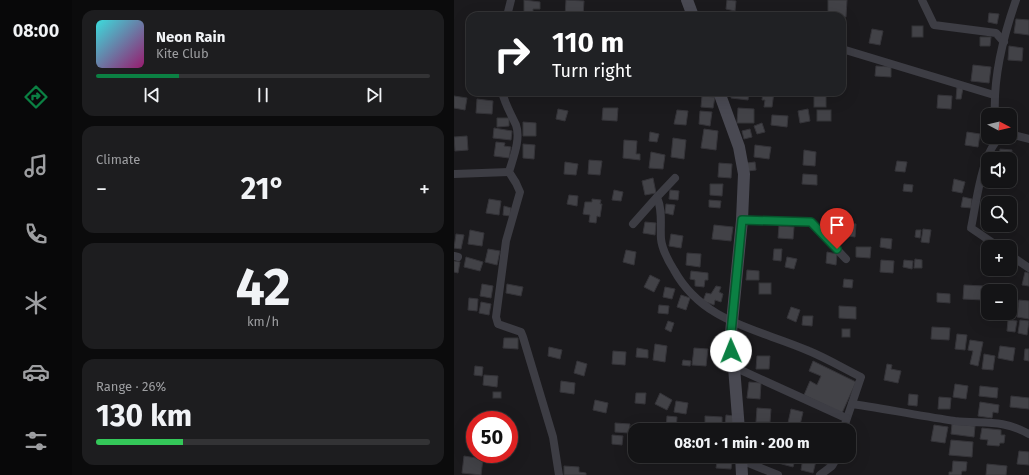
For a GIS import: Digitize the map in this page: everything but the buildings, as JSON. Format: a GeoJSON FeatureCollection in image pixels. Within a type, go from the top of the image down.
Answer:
{"type":"FeatureCollection","features":[{"type":"Feature","properties":{"kind":"main road"},"geometry":{"type":"LineString","coordinates":[[687,0],[692,12]]}},
{"type":"Feature","properties":{"kind":"main road"},"geometry":{"type":"LineString","coordinates":[[720,96],[739,147],[743,167],[742,220],[730,343],[734,368],[738,423]]}},
{"type":"Feature","properties":{"kind":"main road"},"geometry":{"type":"LineString","coordinates":[[741,463],[742,475]]}},
{"type":"Feature","properties":{"kind":"street"},"geometry":{"type":"LineString","coordinates":[[508,12],[511,0]]}},
{"type":"Feature","properties":{"kind":"street"},"geometry":{"type":"LineString","coordinates":[[922,0],[934,25],[996,33],[1004,42]]}},
{"type":"Feature","properties":{"kind":"street"},"geometry":{"type":"LineString","coordinates":[[995,108],[994,95],[1004,42],[1016,0]]}},
{"type":"Feature","properties":{"kind":"street"},"geometry":{"type":"LineString","coordinates":[[846,50],[994,95]]}},
{"type":"Feature","properties":{"kind":"street"},"geometry":{"type":"LineString","coordinates":[[503,96],[516,126],[515,149],[509,172],[520,192],[506,241],[496,317],[498,324],[521,332],[523,337],[553,437],[559,475]]}},
{"type":"Feature","properties":{"kind":"street"},"geometry":{"type":"LineString","coordinates":[[1017,136],[1029,139]]}},
{"type":"Feature","properties":{"kind":"street"},"geometry":{"type":"LineString","coordinates":[[989,240],[971,228],[981,176],[993,144]]}},
{"type":"Feature","properties":{"kind":"street"},"geometry":{"type":"LineString","coordinates":[[454,174],[509,172]]}},
{"type":"Feature","properties":{"kind":"street"},"geometry":{"type":"LineString","coordinates":[[634,224],[675,178]]}},
{"type":"Feature","properties":{"kind":"street"},"geometry":{"type":"LineString","coordinates":[[657,197],[660,205],[662,241],[674,270],[690,293],[700,302],[732,323],[809,351],[860,377],[845,423]]}},
{"type":"Feature","properties":{"kind":"street"},"geometry":{"type":"LineString","coordinates":[[742,220],[811,222],[846,258]]}},
{"type":"Feature","properties":{"kind":"street"},"geometry":{"type":"LineString","coordinates":[[1017,260],[1029,268]]}},
{"type":"Feature","properties":{"kind":"street"},"geometry":{"type":"LineString","coordinates":[[734,368],[846,418]]}},
{"type":"Feature","properties":{"kind":"street"},"geometry":{"type":"LineString","coordinates":[[852,404],[956,421],[991,422],[1015,426],[1029,434]]}},
{"type":"Feature","properties":{"kind":"street"},"geometry":{"type":"LineString","coordinates":[[752,463],[778,475]]}},
{"type":"Feature","properties":{"kind":"street"},"geometry":{"type":"LineString","coordinates":[[820,475],[835,463]]}},
{"type":"Feature","properties":{"kind":"route"},"geometry":{"type":"LineString","coordinates":[[731,351],[730,343],[742,220],[811,222],[837,249]]}}]}
